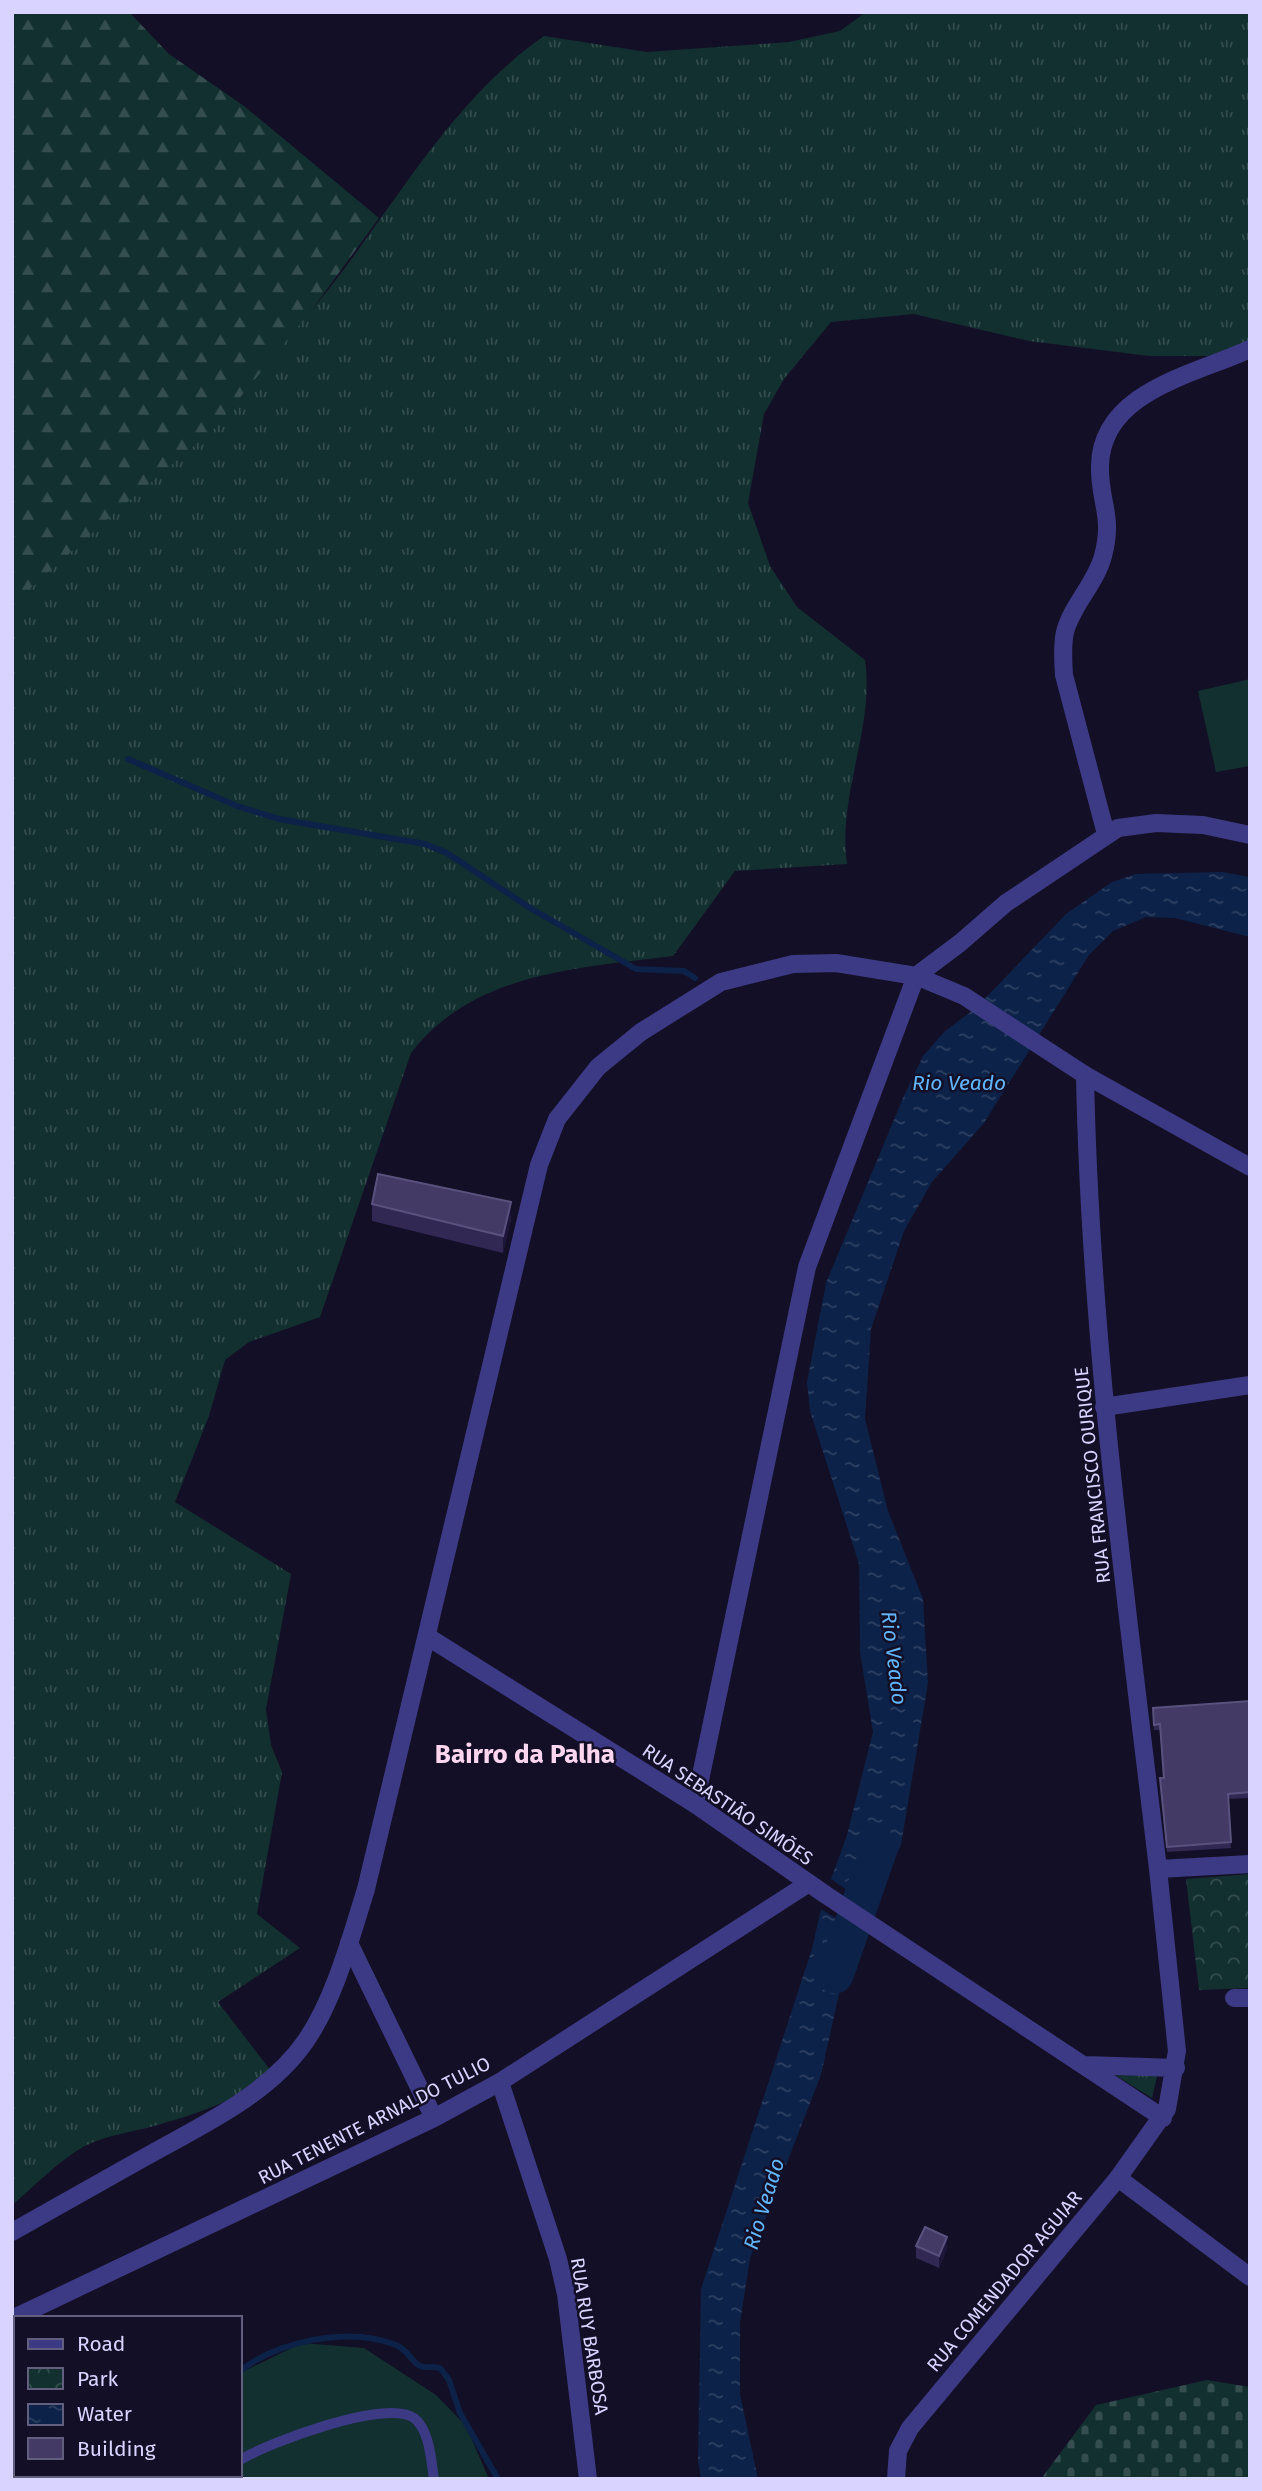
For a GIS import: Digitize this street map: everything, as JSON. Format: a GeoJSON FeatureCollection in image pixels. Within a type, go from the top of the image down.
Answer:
{"type":"FeatureCollection","features":[{"type":"Feature","properties":{"kind":"street"},"geometry":{"type":"LineString","coordinates":[[1106,834],[1064,675],[1063,652],[1066,631],[1101,562],[1108,540],[1109,517],[1099,468],[1102,446],[1120,415],[1144,395],[1164,383],[1250,349]]}},
{"type":"Feature","properties":{"kind":"street"},"geometry":{"type":"LineString","coordinates":[[695,1804],[807,1267],[916,976],[1006,903],[1118,828],[1156,823],[1203,825],[1250,835]]}},
{"type":"Feature","properties":{"kind":"street"},"geometry":{"type":"LineString","coordinates":[[12,2232],[201,2126],[257,2090],[306,2042],[349,1942],[366,1889],[397,1750],[428,1637],[497,1332],[539,1166],[557,1119],[598,1067],[641,1032],[720,982],[793,964],[825,963],[916,976],[964,996],[1085,1075],[1250,1167]]}},
{"type":"Feature","properties":{"kind":"street","name":"RUA FRANCISCO OURIQUE"},"geometry":{"type":"LineString","coordinates":[[1085,1075],[1087,1166],[1104,1407],[1158,1869]]}},
{"type":"Feature","properties":{"kind":"street"},"geometry":{"type":"LineString","coordinates":[[1104,1407],[1250,1385]]}},
{"type":"Feature","properties":{"kind":"street","name":"RUA SEBASTIÃO SIMÕES"},"geometry":{"type":"LineString","coordinates":[[428,1637],[695,1804],[826,1895],[1163,2118]]}},
{"type":"Feature","properties":{"kind":"street"},"geometry":{"type":"LineString","coordinates":[[1163,2118],[1176,2068],[1176,2037],[1158,1869],[1250,1864]]}},
{"type":"Feature","properties":{"kind":"street","name":"RUA TENENTE ARNALDO TULIO"},"geometry":{"type":"LineString","coordinates":[[18,2316],[433,2118],[500,2082],[809,1883]]}},
{"type":"Feature","properties":{"kind":"street"},"geometry":{"type":"LineString","coordinates":[[349,1942],[433,2118]]}},
{"type":"Feature","properties":{"kind":"street"},"geometry":{"type":"LineString","coordinates":[[1085,2065],[1176,2068]]}},
{"type":"Feature","properties":{"kind":"street","name":"RUA RUY BARBOSA"},"geometry":{"type":"LineString","coordinates":[[500,2082],[558,2259],[566,2294],[588,2479]]}},
{"type":"Feature","properties":{"kind":"street","name":"RUA COMENDADOR AGUIAR"},"geometry":{"type":"LineString","coordinates":[[896,2479],[898,2451],[909,2428],[1118,2178],[1163,2118]]}},
{"type":"Feature","properties":{"kind":"street"},"geometry":{"type":"LineString","coordinates":[[1118,2178],[1250,2277]]}},
{"type":"Feature","properties":{"kind":"lane"},"geometry":{"type":"LineString","coordinates":[[242,2459],[339,2421],[381,2412],[401,2413],[414,2418],[422,2427],[434,2479]]}},
{"type":"Feature","properties":{"kind":"green space"},"geometry":{"type":"Polygon","coordinates":[[[12,12],[129,12],[169,54],[244,106],[379,218],[314,307],[216,427],[12,605],[12,12]]]}},
{"type":"Feature","properties":{"kind":"green space"},"geometry":{"type":"Polygon","coordinates":[[[866,12],[1250,12],[1250,342],[1208,356],[1149,356],[1029,341],[914,314],[831,322],[784,379],[764,414],[748,503],[770,566],[797,607],[865,660],[865,711],[847,813],[847,864],[735,871],[673,956],[565,971],[496,990],[465,1005],[436,1026],[411,1053],[320,1317],[249,1342],[225,1360],[209,1416],[175,1502],[291,1574],[266,1709],[271,1745],[282,1772],[257,1914],[300,1948],[218,2002],[274,2075],[205,2110],[102,2139],[83,2147],[55,2167],[12,2205],[12,605],[118,505],[293,331],[342,271],[448,128],[509,64],[544,36],[647,52],[789,42],[840,31],[866,12]]]}},
{"type":"Feature","properties":{"kind":"green space"},"geometry":{"type":"Polygon","coordinates":[[[1250,679],[1250,766],[1216,772],[1198,691],[1250,679]]]}},
{"type":"Feature","properties":{"kind":"green space"},"geometry":{"type":"Polygon","coordinates":[[[1250,1874],[1250,1988],[1199,1990],[1186,1879],[1250,1874]]]}},
{"type":"Feature","properties":{"kind":"green space"},"geometry":{"type":"Polygon","coordinates":[[[1158,2072],[1152,2098],[1115,2075],[1158,2072]]]}},
{"type":"Feature","properties":{"kind":"green space"},"geometry":{"type":"Polygon","coordinates":[[[302,2343],[364,2348],[436,2395],[466,2426],[489,2479],[73,2479],[242,2477],[242,2372],[302,2343]]]}},
{"type":"Feature","properties":{"kind":"green space"},"geometry":{"type":"Polygon","coordinates":[[[1207,2380],[1250,2387],[1250,2479],[1041,2479],[1096,2405],[1207,2380]]]}},
{"type":"Feature","properties":{"kind":"water","name":"Rio Veado"},"geometry":{"type":"Polygon","coordinates":[[[1222,872],[1250,877],[1250,937],[1175,918],[1146,917],[1113,931],[1089,955],[984,1123],[932,1182],[904,1231],[871,1329],[865,1419],[888,1511],[923,1599],[928,1683],[901,1845],[872,1907],[831,1879],[847,1835],[873,1732],[860,1652],[859,1564],[810,1411],[807,1382],[826,1283],[903,1098],[923,1056],[945,1031],[976,1008],[1066,914],[1112,882],[1136,874],[1222,872]]]}},
{"type":"Feature","properties":{"kind":"water"},"geometry":{"type":"Polygon","coordinates":[[[821,1909],[864,1936],[847,1958],[821,2075],[750,2258],[740,2323],[740,2394],[758,2479],[701,2479],[698,2461],[701,2289],[812,1949],[821,1909]]]}},
{"type":"Feature","properties":{"kind":"building"},"geometry":{"type":"Polygon","coordinates":[[[378,1174],[511,1202],[503,1236],[372,1204],[378,1174]]]}},
{"type":"Feature","properties":{"kind":"building"},"geometry":{"type":"Polygon","coordinates":[[[1250,1701],[1250,1792],[1228,1794],[1231,1842],[1167,1847],[1160,1778],[1164,1778],[1160,1724],[1154,1725],[1153,1708],[1250,1701]]]}},
{"type":"Feature","properties":{"kind":"building"},"geometry":{"type":"Polygon","coordinates":[[[925,2227],[947,2237],[939,2256],[916,2246],[925,2227]]]}},
{"type":"Feature","properties":{"kind":"waterway"},"geometry":{"type":"LineString","coordinates":[[128,759],[237,806],[279,819],[425,844],[447,853],[530,908],[636,969],[684,971],[695,978]]}},
{"type":"Feature","properties":{"kind":"waterway","name":"Rio Veado"},"geometry":{"type":"LineString","coordinates":[[835,1975],[878,1852]]}},
{"type":"Feature","properties":{"kind":"waterway"},"geometry":{"type":"LineString","coordinates":[[242,2370],[274,2352],[315,2340],[357,2337],[396,2345],[420,2366],[441,2369],[449,2380],[460,2413],[498,2479]]}},
{"type":"Feature","properties":{"kind":"district","name":"Bairro da Palha"},"geometry":{"type":"Point","coordinates":[525,1754]}}]}
